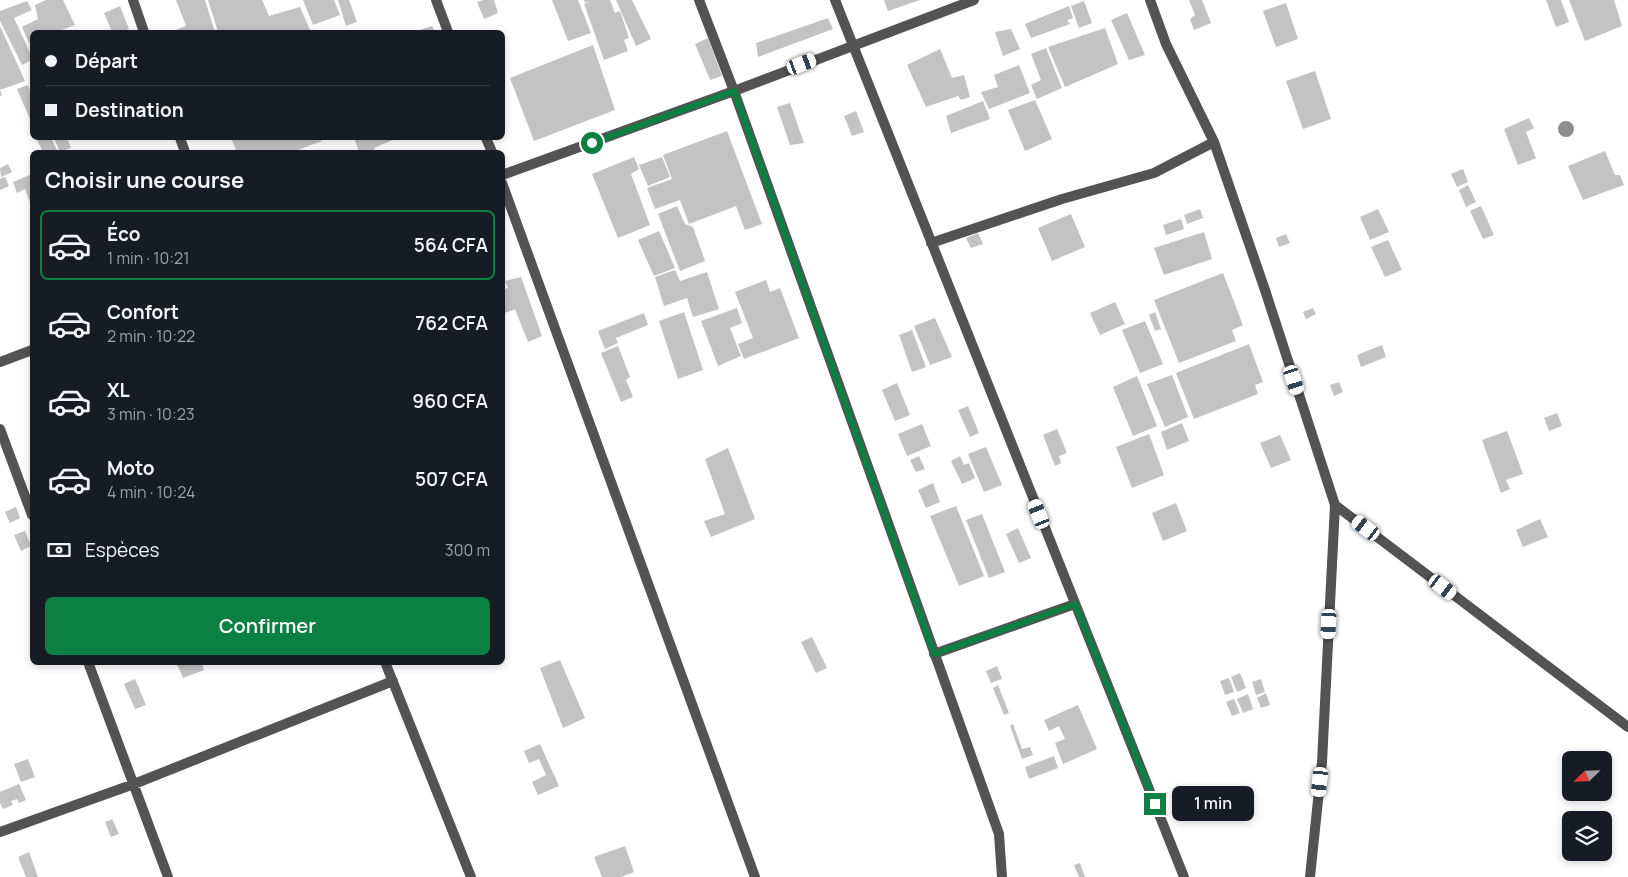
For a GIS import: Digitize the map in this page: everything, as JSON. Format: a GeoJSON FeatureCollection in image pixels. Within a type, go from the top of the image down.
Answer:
{"type":"FeatureCollection","features":[{"type":"Feature","properties":{"kind":"street"},"geometry":{"type":"LineString","coordinates":[[133,0],[143,30]]}},
{"type":"Feature","properties":{"kind":"street"},"geometry":{"type":"LineString","coordinates":[[436,0],[447,30]]}},
{"type":"Feature","properties":{"kind":"street"},"geometry":{"type":"LineString","coordinates":[[699,0],[734,91],[999,834],[1002,877]]}},
{"type":"Feature","properties":{"kind":"street"},"geometry":{"type":"LineString","coordinates":[[834,0],[1184,877]]}},
{"type":"Feature","properties":{"kind":"street"},"geometry":{"type":"LineString","coordinates":[[505,174],[734,91],[974,0]]}},
{"type":"Feature","properties":{"kind":"street"},"geometry":{"type":"LineString","coordinates":[[1150,0],[1166,44],[1214,142],[1265,290],[1335,505],[1322,762],[1310,877]]}},
{"type":"Feature","properties":{"kind":"street"},"geometry":{"type":"LineString","coordinates":[[931,243],[1062,199],[1154,173],[1214,142]]}},
{"type":"Feature","properties":{"kind":"street"},"geometry":{"type":"LineString","coordinates":[[505,191],[755,877]]}},
{"type":"Feature","properties":{"kind":"street"},"geometry":{"type":"LineString","coordinates":[[0,362],[30,351]]}},
{"type":"Feature","properties":{"kind":"street"},"geometry":{"type":"LineString","coordinates":[[0,429],[30,510]]}},
{"type":"Feature","properties":{"kind":"street"},"geometry":{"type":"LineString","coordinates":[[1335,505],[1628,727]]}},
{"type":"Feature","properties":{"kind":"street"},"geometry":{"type":"LineString","coordinates":[[934,654],[1075,604]]}},
{"type":"Feature","properties":{"kind":"street"},"geometry":{"type":"LineString","coordinates":[[89,665],[168,877]]}},
{"type":"Feature","properties":{"kind":"street"},"geometry":{"type":"LineString","coordinates":[[386,665],[471,877]]}},
{"type":"Feature","properties":{"kind":"street"},"geometry":{"type":"LineString","coordinates":[[0,832],[134,784],[393,682]]}},
{"type":"Feature","properties":{"kind":"building"},"geometry":{"type":"Polygon","coordinates":[[[46,0],[63,0],[75,25],[61,30],[30,30],[29,43],[22,27],[38,19],[35,5],[46,0]]]}},
{"type":"Feature","properties":{"kind":"building"},"geometry":{"type":"Polygon","coordinates":[[[176,0],[205,0],[214,30],[176,30],[186,26],[176,0]]]}},
{"type":"Feature","properties":{"kind":"building"},"geometry":{"type":"Polygon","coordinates":[[[208,0],[262,0],[269,16],[300,7],[310,30],[217,30],[208,0]]]}},
{"type":"Feature","properties":{"kind":"building"},"geometry":{"type":"Polygon","coordinates":[[[303,0],[334,0],[340,15],[313,25],[303,0]]]}},
{"type":"Feature","properties":{"kind":"building"},"geometry":{"type":"Polygon","coordinates":[[[338,0],[349,0],[357,22],[346,26],[338,0]]]}},
{"type":"Feature","properties":{"kind":"building"},"geometry":{"type":"Polygon","coordinates":[[[494,0],[498,13],[484,19],[477,2],[494,0]]]}},
{"type":"Feature","properties":{"kind":"building"},"geometry":{"type":"Polygon","coordinates":[[[552,0],[578,0],[591,33],[568,41],[552,0]]]}},
{"type":"Feature","properties":{"kind":"building"},"geometry":{"type":"Polygon","coordinates":[[[584,0],[610,0],[615,13],[620,11],[629,38],[624,40],[628,51],[604,60],[584,4],[592,1],[585,3],[584,0]]]}},
{"type":"Feature","properties":{"kind":"building"},"geometry":{"type":"Polygon","coordinates":[[[616,0],[632,0],[651,39],[636,46],[616,0]]]}},
{"type":"Feature","properties":{"kind":"building"},"geometry":{"type":"Polygon","coordinates":[[[884,0],[920,0],[888,11],[884,0]]]}},
{"type":"Feature","properties":{"kind":"building"},"geometry":{"type":"Polygon","coordinates":[[[1189,0],[1202,0],[1211,23],[1194,30],[1190,19],[1195,15],[1189,0]]]}},
{"type":"Feature","properties":{"kind":"building"},"geometry":{"type":"Polygon","coordinates":[[[1546,0],[1561,0],[1569,22],[1556,27],[1546,0]]]}},
{"type":"Feature","properties":{"kind":"building"},"geometry":{"type":"Polygon","coordinates":[[[1569,0],[1614,0],[1622,26],[1585,41],[1569,0]]]}},
{"type":"Feature","properties":{"kind":"building"},"geometry":{"type":"Polygon","coordinates":[[[27,1],[32,10],[14,18],[30,53],[30,61],[22,65],[0,21],[0,11],[27,1]]]}},
{"type":"Feature","properties":{"kind":"building"},"geometry":{"type":"Polygon","coordinates":[[[1084,1],[1092,23],[1079,28],[1071,6],[1084,1]]]}},
{"type":"Feature","properties":{"kind":"building"},"geometry":{"type":"Polygon","coordinates":[[[1286,3],[1298,39],[1276,47],[1263,11],[1286,3]]]}},
{"type":"Feature","properties":{"kind":"building"},"geometry":{"type":"Polygon","coordinates":[[[120,6],[129,29],[111,30],[104,13],[120,6]]]}},
{"type":"Feature","properties":{"kind":"building"},"geometry":{"type":"Polygon","coordinates":[[[1069,6],[1073,18],[1067,20],[1070,24],[1031,38],[1025,24],[1069,6]]]}},
{"type":"Feature","properties":{"kind":"building"},"geometry":{"type":"Polygon","coordinates":[[[1127,13],[1145,55],[1129,60],[1111,20],[1127,13]]]}},
{"type":"Feature","properties":{"kind":"building"},"geometry":{"type":"Polygon","coordinates":[[[828,18],[833,29],[758,57],[756,43],[828,18]]]}},
{"type":"Feature","properties":{"kind":"building"},"geometry":{"type":"Polygon","coordinates":[[[0,26],[25,81],[0,90],[0,26]]]}},
{"type":"Feature","properties":{"kind":"building"},"geometry":{"type":"Polygon","coordinates":[[[432,26],[434,30],[420,30],[432,26]]]}},
{"type":"Feature","properties":{"kind":"building"},"geometry":{"type":"Polygon","coordinates":[[[1105,28],[1118,64],[1065,87],[1048,47],[1105,28]]]}},
{"type":"Feature","properties":{"kind":"building"},"geometry":{"type":"Polygon","coordinates":[[[1011,29],[1020,49],[1003,56],[995,32],[1011,29]]]}},
{"type":"Feature","properties":{"kind":"building"},"geometry":{"type":"Polygon","coordinates":[[[708,38],[722,76],[710,80],[695,44],[708,38]]]}},
{"type":"Feature","properties":{"kind":"building"},"geometry":{"type":"Polygon","coordinates":[[[593,45],[615,110],[534,141],[510,78],[593,45]]]}},
{"type":"Feature","properties":{"kind":"building"},"geometry":{"type":"Polygon","coordinates":[[[1046,48],[1062,88],[1037,99],[1031,85],[1041,80],[1031,54],[1046,48]]]}},
{"type":"Feature","properties":{"kind":"building"},"geometry":{"type":"Polygon","coordinates":[[[940,49],[952,78],[964,75],[970,97],[961,100],[958,96],[926,107],[907,65],[940,49]]]}},
{"type":"Feature","properties":{"kind":"building"},"geometry":{"type":"Polygon","coordinates":[[[1019,65],[1030,93],[989,109],[981,92],[998,87],[994,75],[1019,65]]]}},
{"type":"Feature","properties":{"kind":"building"},"geometry":{"type":"Polygon","coordinates":[[[1315,71],[1331,119],[1303,129],[1286,81],[1315,71]]]}},
{"type":"Feature","properties":{"kind":"building"},"geometry":{"type":"Polygon","coordinates":[[[28,85],[30,90],[30,119],[17,89],[28,85]]]}},
{"type":"Feature","properties":{"kind":"building"},"geometry":{"type":"Polygon","coordinates":[[[1035,100],[1052,139],[1025,151],[1008,110],[1035,100]]]}},
{"type":"Feature","properties":{"kind":"building"},"geometry":{"type":"Polygon","coordinates":[[[983,101],[990,119],[951,133],[946,116],[983,101]]]}},
{"type":"Feature","properties":{"kind":"building"},"geometry":{"type":"Polygon","coordinates":[[[790,103],[804,143],[790,145],[777,107],[790,103]]]}},
{"type":"Feature","properties":{"kind":"building"},"geometry":{"type":"Polygon","coordinates":[[[856,111],[864,132],[852,136],[844,116],[856,111]]]}},
{"type":"Feature","properties":{"kind":"building"},"geometry":{"type":"Polygon","coordinates":[[[1529,118],[1534,128],[1526,132],[1536,158],[1518,165],[1504,129],[1529,118]]]}},
{"type":"Feature","properties":{"kind":"building"},"geometry":{"type":"Polygon","coordinates":[[[727,131],[762,224],[745,230],[736,206],[689,224],[680,200],[655,209],[647,188],[672,179],[663,155],[727,131]]]}},
{"type":"Feature","properties":{"kind":"building"},"geometry":{"type":"Polygon","coordinates":[[[37,140],[52,140],[57,150],[42,150],[37,140]]]}},
{"type":"Feature","properties":{"kind":"building"},"geometry":{"type":"Polygon","coordinates":[[[55,140],[68,140],[71,148],[59,150],[55,140]]]}},
{"type":"Feature","properties":{"kind":"building"},"geometry":{"type":"Polygon","coordinates":[[[232,140],[322,141],[297,150],[236,150],[232,140]]]}},
{"type":"Feature","properties":{"kind":"building"},"geometry":{"type":"Polygon","coordinates":[[[355,140],[393,140],[374,148],[375,150],[358,150],[355,140]]]}},
{"type":"Feature","properties":{"kind":"building"},"geometry":{"type":"Polygon","coordinates":[[[1605,151],[1615,175],[1620,175],[1624,185],[1583,200],[1568,166],[1605,151]]]}},
{"type":"Feature","properties":{"kind":"building"},"geometry":{"type":"Polygon","coordinates":[[[634,157],[639,169],[631,174],[650,225],[618,238],[592,174],[634,157]]]}},
{"type":"Feature","properties":{"kind":"building"},"geometry":{"type":"Polygon","coordinates":[[[662,157],[670,177],[648,186],[639,165],[662,157]]]}},
{"type":"Feature","properties":{"kind":"building"},"geometry":{"type":"Polygon","coordinates":[[[8,164],[12,172],[1,177],[0,168],[8,164]]]}},
{"type":"Feature","properties":{"kind":"building"},"geometry":{"type":"Polygon","coordinates":[[[1463,169],[1468,182],[1457,187],[1451,174],[1463,169]]]}},
{"type":"Feature","properties":{"kind":"building"},"geometry":{"type":"Polygon","coordinates":[[[30,175],[30,203],[25,189],[17,193],[13,182],[30,175]]]}},
{"type":"Feature","properties":{"kind":"building"},"geometry":{"type":"Polygon","coordinates":[[[5,177],[9,186],[0,190],[0,179],[5,177]]]}},
{"type":"Feature","properties":{"kind":"building"},"geometry":{"type":"Polygon","coordinates":[[[1468,185],[1476,202],[1466,207],[1459,190],[1468,185]]]}},
{"type":"Feature","properties":{"kind":"building"},"geometry":{"type":"Polygon","coordinates":[[[677,206],[685,224],[693,227],[705,261],[680,271],[658,214],[677,206]]]}},
{"type":"Feature","properties":{"kind":"building"},"geometry":{"type":"Polygon","coordinates":[[[1481,206],[1494,235],[1483,239],[1470,211],[1481,206]]]}},
{"type":"Feature","properties":{"kind":"building"},"geometry":{"type":"Polygon","coordinates":[[[1200,209],[1203,218],[1187,224],[1184,215],[1200,209]]]}},
{"type":"Feature","properties":{"kind":"building"},"geometry":{"type":"Polygon","coordinates":[[[1378,209],[1389,232],[1370,240],[1360,217],[1378,209]]]}},
{"type":"Feature","properties":{"kind":"building"},"geometry":{"type":"Polygon","coordinates":[[[1071,214],[1085,247],[1052,261],[1038,228],[1071,214]]]}},
{"type":"Feature","properties":{"kind":"building"},"geometry":{"type":"Polygon","coordinates":[[[1181,219],[1184,229],[1166,235],[1163,225],[1181,219]]]}},
{"type":"Feature","properties":{"kind":"building"},"geometry":{"type":"Polygon","coordinates":[[[659,231],[675,268],[654,276],[638,240],[659,231]]]}},
{"type":"Feature","properties":{"kind":"building"},"geometry":{"type":"Polygon","coordinates":[[[1204,232],[1212,259],[1164,275],[1154,248],[1204,232]]]}},
{"type":"Feature","properties":{"kind":"building"},"geometry":{"type":"Polygon","coordinates":[[[978,233],[983,244],[971,248],[966,238],[978,233]]]}},
{"type":"Feature","properties":{"kind":"building"},"geometry":{"type":"Polygon","coordinates":[[[1286,234],[1290,243],[1279,247],[1276,238],[1286,234]]]}},
{"type":"Feature","properties":{"kind":"building"},"geometry":{"type":"Polygon","coordinates":[[[1388,240],[1402,270],[1385,277],[1371,247],[1388,240]]]}},
{"type":"Feature","properties":{"kind":"building"},"geometry":{"type":"Polygon","coordinates":[[[675,270],[680,281],[707,272],[719,309],[693,317],[687,298],[664,306],[655,277],[675,270]]]}},
{"type":"Feature","properties":{"kind":"building"},"geometry":{"type":"Polygon","coordinates":[[[1223,273],[1243,325],[1232,330],[1236,341],[1179,363],[1154,300],[1223,273]]]}},
{"type":"Feature","properties":{"kind":"building"},"geometry":{"type":"Polygon","coordinates":[[[521,277],[542,336],[528,342],[515,309],[505,313],[505,289],[508,288],[505,281],[521,277]]]}},
{"type":"Feature","properties":{"kind":"building"},"geometry":{"type":"Polygon","coordinates":[[[766,280],[770,292],[780,288],[799,338],[744,359],[738,344],[753,338],[735,292],[766,280]]]}},
{"type":"Feature","properties":{"kind":"building"},"geometry":{"type":"Polygon","coordinates":[[[1115,302],[1125,324],[1100,335],[1090,313],[1115,302]]]}},
{"type":"Feature","properties":{"kind":"building"},"geometry":{"type":"Polygon","coordinates":[[[737,308],[742,323],[730,328],[741,356],[718,366],[701,321],[737,308]]]}},
{"type":"Feature","properties":{"kind":"building"},"geometry":{"type":"Polygon","coordinates":[[[1313,308],[1316,314],[1306,319],[1303,312],[1313,308]]]}},
{"type":"Feature","properties":{"kind":"building"},"geometry":{"type":"Polygon","coordinates":[[[684,312],[703,370],[678,379],[659,321],[684,312]]]}},
{"type":"Feature","properties":{"kind":"building"},"geometry":{"type":"Polygon","coordinates":[[[1155,312],[1161,329],[1155,331],[1149,315],[1155,312]]]}},
{"type":"Feature","properties":{"kind":"building"},"geometry":{"type":"Polygon","coordinates":[[[644,313],[648,325],[616,338],[618,343],[605,349],[598,331],[644,313]]]}},
{"type":"Feature","properties":{"kind":"building"},"geometry":{"type":"Polygon","coordinates":[[[935,318],[952,357],[930,365],[914,326],[935,318]]]}},
{"type":"Feature","properties":{"kind":"building"},"geometry":{"type":"Polygon","coordinates":[[[1145,321],[1163,364],[1140,373],[1122,330],[1145,321]]]}},
{"type":"Feature","properties":{"kind":"building"},"geometry":{"type":"Polygon","coordinates":[[[912,330],[926,367],[912,372],[899,335],[912,330]]]}},
{"type":"Feature","properties":{"kind":"building"},"geometry":{"type":"Polygon","coordinates":[[[1249,344],[1263,382],[1255,385],[1258,394],[1194,419],[1176,373],[1249,344]]]}},
{"type":"Feature","properties":{"kind":"building"},"geometry":{"type":"Polygon","coordinates":[[[1382,345],[1386,357],[1361,367],[1357,355],[1382,345]]]}},
{"type":"Feature","properties":{"kind":"building"},"geometry":{"type":"Polygon","coordinates":[[[618,346],[630,377],[626,380],[633,397],[621,402],[601,353],[618,346]]]}},
{"type":"Feature","properties":{"kind":"building"},"geometry":{"type":"Polygon","coordinates":[[[1172,375],[1188,417],[1165,427],[1147,384],[1172,375]]]}},
{"type":"Feature","properties":{"kind":"building"},"geometry":{"type":"Polygon","coordinates":[[[1137,376],[1157,426],[1133,436],[1113,387],[1137,376]]]}},
{"type":"Feature","properties":{"kind":"building"},"geometry":{"type":"Polygon","coordinates":[[[1339,382],[1343,392],[1334,396],[1330,385],[1339,382]]]}},
{"type":"Feature","properties":{"kind":"building"},"geometry":{"type":"Polygon","coordinates":[[[897,383],[910,415],[895,421],[882,390],[897,383]]]}},
{"type":"Feature","properties":{"kind":"building"},"geometry":{"type":"Polygon","coordinates":[[[968,406],[979,433],[970,437],[958,410],[968,406]]]}},
{"type":"Feature","properties":{"kind":"building"},"geometry":{"type":"Polygon","coordinates":[[[1557,413],[1562,426],[1549,431],[1544,418],[1557,413]]]}},
{"type":"Feature","properties":{"kind":"building"},"geometry":{"type":"Polygon","coordinates":[[[1182,423],[1189,441],[1167,450],[1161,432],[1182,423]]]}},
{"type":"Feature","properties":{"kind":"building"},"geometry":{"type":"Polygon","coordinates":[[[922,424],[931,446],[907,456],[898,434],[922,424]]]}},
{"type":"Feature","properties":{"kind":"building"},"geometry":{"type":"Polygon","coordinates":[[[1057,429],[1067,453],[1059,456],[1061,463],[1055,466],[1043,435],[1057,429]]]}},
{"type":"Feature","properties":{"kind":"building"},"geometry":{"type":"Polygon","coordinates":[[[1507,431],[1523,474],[1506,480],[1510,489],[1501,493],[1482,440],[1507,431]]]}},
{"type":"Feature","properties":{"kind":"building"},"geometry":{"type":"Polygon","coordinates":[[[1149,434],[1164,475],[1132,488],[1116,447],[1149,434]]]}},
{"type":"Feature","properties":{"kind":"building"},"geometry":{"type":"Polygon","coordinates":[[[1280,435],[1291,460],[1271,468],[1260,443],[1280,435]]]}},
{"type":"Feature","properties":{"kind":"building"},"geometry":{"type":"Polygon","coordinates":[[[986,447],[1002,485],[984,492],[968,454],[986,447]]]}},
{"type":"Feature","properties":{"kind":"building"},"geometry":{"type":"Polygon","coordinates":[[[728,448],[755,519],[711,537],[704,521],[725,514],[705,459],[728,448]]]}},
{"type":"Feature","properties":{"kind":"building"},"geometry":{"type":"Polygon","coordinates":[[[919,456],[925,469],[916,472],[910,460],[919,456]]]}},
{"type":"Feature","properties":{"kind":"building"},"geometry":{"type":"Polygon","coordinates":[[[960,456],[964,465],[969,463],[975,478],[962,484],[951,461],[960,456]]]}},
{"type":"Feature","properties":{"kind":"building"},"geometry":{"type":"Polygon","coordinates":[[[933,483],[940,502],[926,508],[918,490],[933,483]]]}},
{"type":"Feature","properties":{"kind":"building"},"geometry":{"type":"Polygon","coordinates":[[[1176,503],[1187,531],[1163,541],[1152,513],[1176,503]]]}},
{"type":"Feature","properties":{"kind":"building"},"geometry":{"type":"Polygon","coordinates":[[[956,506],[984,576],[959,586],[930,516],[956,506]]]}},
{"type":"Feature","properties":{"kind":"building"},"geometry":{"type":"Polygon","coordinates":[[[16,507],[20,518],[10,523],[5,512],[16,507]]]}},
{"type":"Feature","properties":{"kind":"building"},"geometry":{"type":"Polygon","coordinates":[[[982,514],[1005,572],[989,578],[966,520],[982,514]]]}},
{"type":"Feature","properties":{"kind":"building"},"geometry":{"type":"Polygon","coordinates":[[[1540,519],[1548,537],[1523,547],[1516,530],[1540,519]]]}},
{"type":"Feature","properties":{"kind":"building"},"geometry":{"type":"Polygon","coordinates":[[[1018,528],[1031,558],[1019,563],[1006,534],[1018,528]]]}},
{"type":"Feature","properties":{"kind":"building"},"geometry":{"type":"Polygon","coordinates":[[[25,531],[30,546],[21,551],[14,535],[25,531]]]}},
{"type":"Feature","properties":{"kind":"building"},"geometry":{"type":"Polygon","coordinates":[[[812,637],[827,668],[816,673],[801,642],[812,637]]]}},
{"type":"Feature","properties":{"kind":"building"},"geometry":{"type":"Polygon","coordinates":[[[560,660],[585,718],[563,728],[540,668],[560,660]]]}},
{"type":"Feature","properties":{"kind":"building"},"geometry":{"type":"Polygon","coordinates":[[[177,665],[202,665],[204,670],[183,678],[177,665]]]}},
{"type":"Feature","properties":{"kind":"building"},"geometry":{"type":"Polygon","coordinates":[[[997,666],[1002,679],[991,683],[986,671],[997,666]]]}},
{"type":"Feature","properties":{"kind":"building"},"geometry":{"type":"Polygon","coordinates":[[[1240,673],[1246,688],[1237,692],[1231,677],[1240,673]]]}},
{"type":"Feature","properties":{"kind":"building"},"geometry":{"type":"Polygon","coordinates":[[[1229,678],[1234,692],[1225,695],[1220,681],[1229,678]]]}},
{"type":"Feature","properties":{"kind":"building"},"geometry":{"type":"Polygon","coordinates":[[[135,679],[146,705],[135,709],[124,684],[135,679]]]}},
{"type":"Feature","properties":{"kind":"building"},"geometry":{"type":"Polygon","coordinates":[[[1261,679],[1265,692],[1256,695],[1252,682],[1261,679]]]}},
{"type":"Feature","properties":{"kind":"building"},"geometry":{"type":"Polygon","coordinates":[[[998,685],[1009,713],[1004,715],[993,688],[998,685]]]}},
{"type":"Feature","properties":{"kind":"building"},"geometry":{"type":"Polygon","coordinates":[[[1266,693],[1270,705],[1261,708],[1257,698],[1266,693]]]}},
{"type":"Feature","properties":{"kind":"building"},"geometry":{"type":"Polygon","coordinates":[[[1248,694],[1253,709],[1243,713],[1237,699],[1248,694]]]}},
{"type":"Feature","properties":{"kind":"building"},"geometry":{"type":"Polygon","coordinates":[[[1234,699],[1240,713],[1232,716],[1226,702],[1234,699]]]}},
{"type":"Feature","properties":{"kind":"building"},"geometry":{"type":"Polygon","coordinates":[[[1078,705],[1097,749],[1063,764],[1055,743],[1065,739],[1059,726],[1049,731],[1044,720],[1078,705]]]}},
{"type":"Feature","properties":{"kind":"building"},"geometry":{"type":"Polygon","coordinates":[[[1013,724],[1022,749],[1030,747],[1033,755],[1022,759],[1010,726],[1013,724]]]}},
{"type":"Feature","properties":{"kind":"building"},"geometry":{"type":"Polygon","coordinates":[[[540,744],[559,786],[538,795],[532,782],[546,775],[539,759],[529,763],[524,751],[540,744]]]}},
{"type":"Feature","properties":{"kind":"building"},"geometry":{"type":"Polygon","coordinates":[[[1054,756],[1058,768],[1029,779],[1025,767],[1054,756]]]}},
{"type":"Feature","properties":{"kind":"building"},"geometry":{"type":"Polygon","coordinates":[[[28,759],[35,777],[21,782],[14,764],[28,759]]]}},
{"type":"Feature","properties":{"kind":"building"},"geometry":{"type":"Polygon","coordinates":[[[19,784],[26,800],[19,803],[17,799],[11,801],[13,805],[3,809],[0,803],[0,792],[19,784]]]}},
{"type":"Feature","properties":{"kind":"building"},"geometry":{"type":"Polygon","coordinates":[[[112,819],[119,834],[111,837],[105,822],[112,819]]]}},
{"type":"Feature","properties":{"kind":"building"},"geometry":{"type":"Polygon","coordinates":[[[625,846],[634,872],[621,877],[602,877],[594,857],[625,846]]]}},
{"type":"Feature","properties":{"kind":"building"},"geometry":{"type":"Polygon","coordinates":[[[29,852],[38,877],[26,877],[18,857],[29,852]]]}},
{"type":"Feature","properties":{"kind":"building"},"geometry":{"type":"Polygon","coordinates":[[[1080,863],[1085,877],[1079,877],[1074,865],[1080,863]]]}},
{"type":"Feature","properties":{"kind":"route"},"geometry":{"type":"LineString","coordinates":[[592,143],[734,91],[934,654],[1075,604],[1155,804]]}}]}
